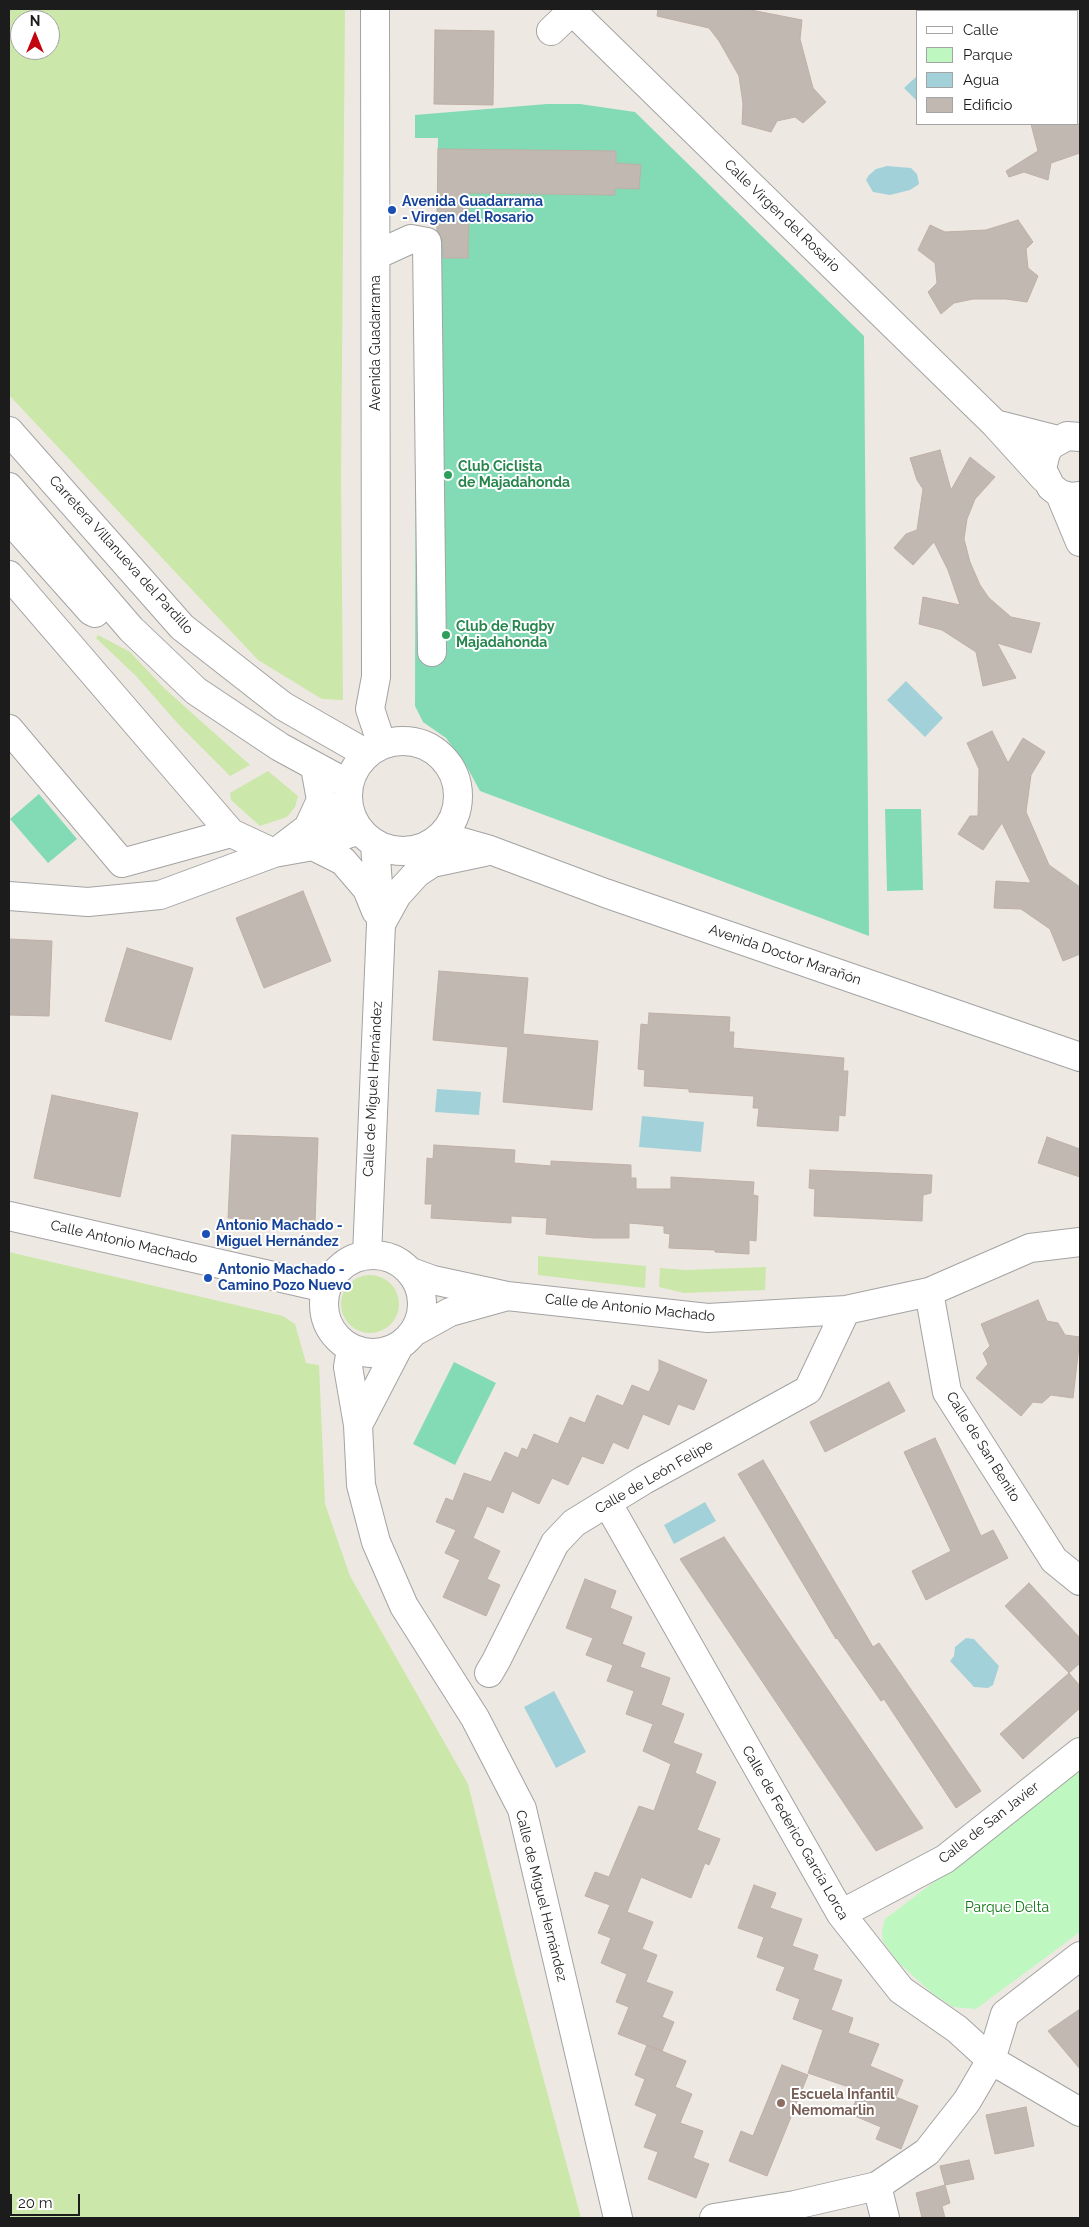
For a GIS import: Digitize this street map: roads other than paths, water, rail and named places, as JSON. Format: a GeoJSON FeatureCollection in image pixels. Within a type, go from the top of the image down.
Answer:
{"type":"FeatureCollection","features":[{"type":"Feature","properties":{"kind":"street","name":"Avenida Guadarrama"},"geometry":{"type":"LineString","coordinates":[[375,9],[376,677],[370,709],[384,746]]}},
{"type":"Feature","properties":{"kind":"street"},"geometry":{"type":"LineString","coordinates":[[551,32],[571,10]]}},
{"type":"Feature","properties":{"kind":"street","name":"Calle Virgen del Rosario"},"geometry":{"type":"LineString","coordinates":[[571,10],[1061,489]]}},
{"type":"Feature","properties":{"kind":"street"},"geometry":{"type":"LineString","coordinates":[[376,255],[411,239],[427,242],[432,652]]}},
{"type":"Feature","properties":{"kind":"street"},"geometry":{"type":"LineString","coordinates":[[995,424],[1071,434]]}},
{"type":"Feature","properties":{"kind":"street","name":"Carretera Villanueva del Pardillo"},"geometry":{"type":"LineString","coordinates":[[9,430],[182,627],[283,706],[333,734],[384,746]]}},
{"type":"Feature","properties":{"kind":"street"},"geometry":{"type":"LineString","coordinates":[[1071,434],[1051,445],[1043,460],[1061,489],[1080,542]]}},
{"type":"Feature","properties":{"kind":"street"},"geometry":{"type":"LineString","coordinates":[[9,488],[131,629],[196,691],[315,767],[366,824],[415,850],[429,845],[441,836],[451,824],[457,810],[458,790],[453,771],[440,755],[424,745],[384,746],[355,768],[366,824]]}},
{"type":"Feature","properties":{"kind":"street"},"geometry":{"type":"LineString","coordinates":[[9,519],[91,611],[131,629]]}},
{"type":"Feature","properties":{"kind":"street"},"geometry":{"type":"LineString","coordinates":[[9,575],[231,833],[274,853]]}},
{"type":"Feature","properties":{"kind":"street","name":"Avenida Guadarrama"},"geometry":{"type":"LineString","coordinates":[[376,677],[389,716],[384,746]]}},
{"type":"Feature","properties":{"kind":"street"},"geometry":{"type":"LineString","coordinates":[[333,734],[355,723],[370,709]]}},
{"type":"Feature","properties":{"kind":"street"},"geometry":{"type":"LineString","coordinates":[[9,729],[122,863],[231,833]]}},
{"type":"Feature","properties":{"kind":"street"},"geometry":{"type":"LineString","coordinates":[[311,837],[321,800],[315,767]]}},
{"type":"Feature","properties":{"kind":"street","name":"Avenida Doctor Marañón"},"geometry":{"type":"LineString","coordinates":[[457,810],[490,850]]}},
{"type":"Feature","properties":{"kind":"street"},"geometry":{"type":"LineString","coordinates":[[9,896],[88,902],[160,896],[311,837],[366,824]]}},
{"type":"Feature","properties":{"kind":"street","name":"Calle de Miguel Hernández"},"geometry":{"type":"LineString","coordinates":[[366,824],[381,924],[367,1254]]}},
{"type":"Feature","properties":{"kind":"street","name":"Avenida Doctor Marañón"},"geometry":{"type":"LineString","coordinates":[[441,836],[490,850],[605,893],[1080,1057]]}},
{"type":"Feature","properties":{"kind":"street"},"geometry":{"type":"LineString","coordinates":[[311,837],[343,861],[367,888],[381,924]]}},
{"type":"Feature","properties":{"kind":"street","name":"Calle de Miguel Hernández"},"geometry":{"type":"LineString","coordinates":[[381,924],[406,884],[432,863],[490,850]]}},
{"type":"Feature","properties":{"kind":"street","name":"Calle Antonio Machado"},"geometry":{"type":"LineString","coordinates":[[9,1216],[326,1288]]}},
{"type":"Feature","properties":{"kind":"street","name":"Calle de Antonio Machado"},"geometry":{"type":"LineString","coordinates":[[411,1272],[433,1280],[507,1296],[708,1318],[846,1310],[930,1292],[1030,1248],[1080,1242]]}},
{"type":"Feature","properties":{"kind":"street"},"geometry":{"type":"LineString","coordinates":[[358,1425],[406,1339],[423,1303],[420,1286],[411,1272],[391,1258],[367,1254],[354,1258],[342,1265],[332,1275],[323,1301],[324,1314],[336,1338],[351,1349],[364,1353],[389,1352],[406,1339]]}},
{"type":"Feature","properties":{"kind":"street","name":"Calle de San Benito"},"geometry":{"type":"LineString","coordinates":[[930,1292],[947,1392],[1054,1560],[1080,1581]]}},
{"type":"Feature","properties":{"kind":"street","name":"Calle de Antonio Machado"},"geometry":{"type":"LineString","coordinates":[[406,1339],[450,1312],[507,1296]]}},
{"type":"Feature","properties":{"kind":"street","name":"Calle de León Felipe"},"geometry":{"type":"LineString","coordinates":[[488,1673],[496,1662],[555,1544],[574,1523],[608,1504],[644,1480],[808,1390],[846,1310]]}},
{"type":"Feature","properties":{"kind":"street","name":"Calle de Miguel Hernández"},"geometry":{"type":"LineString","coordinates":[[351,1349],[348,1367],[358,1425],[361,1485],[376,1542],[404,1606],[475,1718],[522,1809],[618,2218]]}},
{"type":"Feature","properties":{"kind":"street","name":"Calle de Federico García Lorca"},"geometry":{"type":"LineString","coordinates":[[608,1504],[840,1914],[901,1990],[957,2029],[991,2060],[1080,2112]]}},
{"type":"Feature","properties":{"kind":"street","name":"Calle de San Javier"},"geometry":{"type":"LineString","coordinates":[[840,1914],[945,1859],[1080,1752]]}},
{"type":"Feature","properties":{"kind":"street"},"geometry":{"type":"LineString","coordinates":[[714,2218],[795,2205],[877,2186],[926,2152],[968,2101],[991,2060],[1005,2014],[1080,1956]]}},
{"type":"Feature","properties":{"kind":"street"},"geometry":{"type":"LineString","coordinates":[[877,2186],[885,2218]]}},
{"type":"Feature","properties":{"kind":"water"},"geometry":{"type":"Polygon","coordinates":[[[916,77],[916,100],[904,88],[916,77]]]}},
{"type":"Feature","properties":{"kind":"water"},"geometry":{"type":"Polygon","coordinates":[[[887,166],[911,168],[917,174],[919,184],[910,190],[890,195],[873,192],[866,180],[876,169],[887,166]]]}},
{"type":"Feature","properties":{"kind":"water"},"geometry":{"type":"Polygon","coordinates":[[[906,681],[943,718],[925,737],[887,700],[906,681]]]}},
{"type":"Feature","properties":{"kind":"water"},"geometry":{"type":"Polygon","coordinates":[[[437,1089],[481,1092],[479,1115],[435,1112],[437,1089]]]}},
{"type":"Feature","properties":{"kind":"water"},"geometry":{"type":"Polygon","coordinates":[[[642,1116],[704,1122],[701,1152],[639,1147],[642,1116]]]}},
{"type":"Feature","properties":{"kind":"water"},"geometry":{"type":"Polygon","coordinates":[[[705,1502],[716,1521],[674,1544],[664,1525],[705,1502]]]}},
{"type":"Feature","properties":{"kind":"water"},"geometry":{"type":"Polygon","coordinates":[[[966,1638],[974,1639],[999,1666],[993,1685],[988,1688],[974,1687],[950,1661],[954,1656],[955,1647],[966,1638]]]}},
{"type":"Feature","properties":{"kind":"water"},"geometry":{"type":"Polygon","coordinates":[[[554,1691],[586,1752],[556,1768],[524,1707],[554,1691]]]}},
{"type":"Feature","properties":{"kind":"place","name":"Avenida Guadarrama - Virgen del Rosario"},"geometry":{"type":"Point","coordinates":[392,210]}},
{"type":"Feature","properties":{"kind":"place","name":"Club Ciclista de Majadahonda"},"geometry":{"type":"Point","coordinates":[448,475]}},
{"type":"Feature","properties":{"kind":"place","name":"Club de Rugby Majadahonda"},"geometry":{"type":"Point","coordinates":[446,635]}},
{"type":"Feature","properties":{"kind":"place","name":"Antonio Machado - Miguel Hernández"},"geometry":{"type":"Point","coordinates":[206,1234]}},
{"type":"Feature","properties":{"kind":"place","name":"Antonio Machado - Camino Pozo Nuevo"},"geometry":{"type":"Point","coordinates":[208,1278]}},
{"type":"Feature","properties":{"kind":"place","name":"Escuela Infantil Nemomarlin"},"geometry":{"type":"Point","coordinates":[781,2103]}},
{"type":"Feature","properties":{"kind":"park label","name":"Parque Delta"},"geometry":{"type":"Point","coordinates":[1007,1908]}}]}
